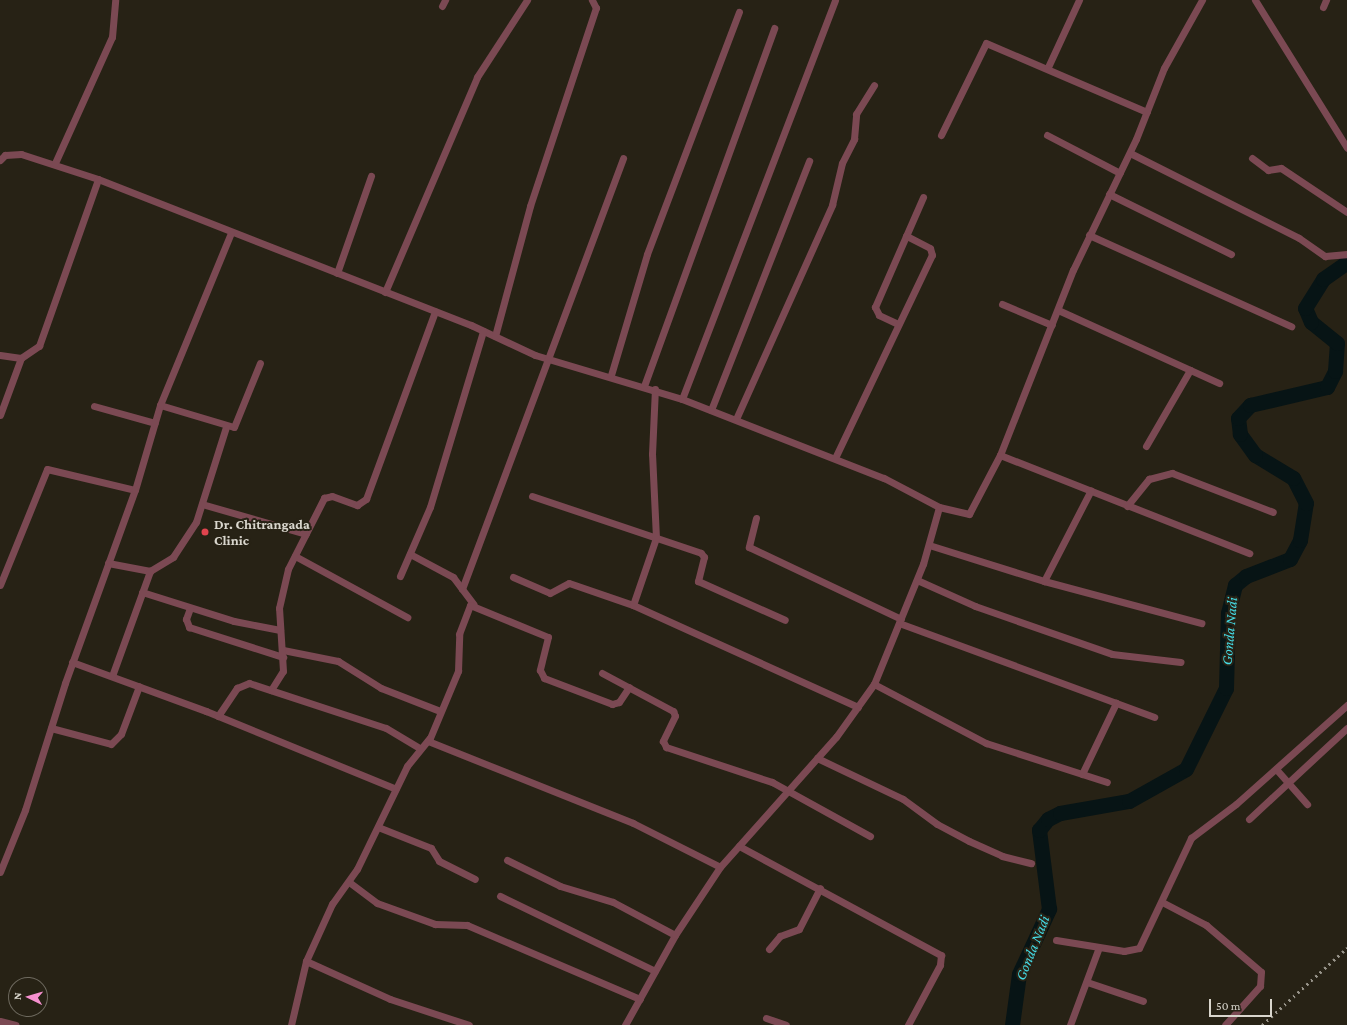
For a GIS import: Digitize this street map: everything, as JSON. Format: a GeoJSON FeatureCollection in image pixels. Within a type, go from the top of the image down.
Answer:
{"type":"FeatureCollection","features":[{"type":"Feature","properties":{"kind":"street"},"geometry":{"type":"LineString","coordinates":[[55,163],[112,37],[116,24],[115,0]]}},
{"type":"Feature","properties":{"kind":"street"},"geometry":{"type":"LineString","coordinates":[[385,292],[477,77],[527,0]]}},
{"type":"Feature","properties":{"kind":"street"},"geometry":{"type":"LineString","coordinates":[[495,336],[530,206],[596,8],[592,0]]}},
{"type":"Feature","properties":{"kind":"street"},"geometry":{"type":"LineString","coordinates":[[682,398],[834,0]]}},
{"type":"Feature","properties":{"kind":"street"},"geometry":{"type":"LineString","coordinates":[[1048,67],[1079,0]]}},
{"type":"Feature","properties":{"kind":"street"},"geometry":{"type":"LineString","coordinates":[[0,160],[11,154],[55,163],[435,311],[550,359],[610,375],[682,398],[884,478],[939,507],[969,514],[1000,455],[1089,235],[1130,153],[1164,68],[1202,0]]}},
{"type":"Feature","properties":{"kind":"street"},"geometry":{"type":"LineString","coordinates":[[1254,0],[1347,148]]}},
{"type":"Feature","properties":{"kind":"street"},"geometry":{"type":"LineString","coordinates":[[1323,7],[1326,0]]}},
{"type":"Feature","properties":{"kind":"street"},"geometry":{"type":"LineString","coordinates":[[610,375],[647,254],[739,12]]}},
{"type":"Feature","properties":{"kind":"street"},"geometry":{"type":"LineString","coordinates":[[644,386],[774,28]]}},
{"type":"Feature","properties":{"kind":"street"},"geometry":{"type":"LineString","coordinates":[[941,135],[984,44],[1048,67],[1147,112]]}},
{"type":"Feature","properties":{"kind":"street"},"geometry":{"type":"LineString","coordinates":[[736,419],[832,205],[842,163],[854,139],[856,114],[874,85]]}},
{"type":"Feature","properties":{"kind":"street"},"geometry":{"type":"LineString","coordinates":[[1047,135],[1120,173]]}},
{"type":"Feature","properties":{"kind":"street"},"geometry":{"type":"LineString","coordinates":[[1130,153],[1299,238],[1325,256],[1347,254]]}},
{"type":"Feature","properties":{"kind":"street"},"geometry":{"type":"LineString","coordinates":[[462,588],[550,359],[565,307],[623,158]]}},
{"type":"Feature","properties":{"kind":"street"},"geometry":{"type":"LineString","coordinates":[[1252,158],[1268,170],[1281,168],[1347,212]]}},
{"type":"Feature","properties":{"kind":"street"},"geometry":{"type":"LineString","coordinates":[[711,410],[809,161]]}},
{"type":"Feature","properties":{"kind":"street"},"geometry":{"type":"LineString","coordinates":[[337,273],[371,176]]}},
{"type":"Feature","properties":{"kind":"street"},"geometry":{"type":"LineString","coordinates":[[0,415],[21,358],[39,346],[98,179]]}},
{"type":"Feature","properties":{"kind":"street"},"geometry":{"type":"LineString","coordinates":[[1109,194],[1231,254]]}},
{"type":"Feature","properties":{"kind":"street"},"geometry":{"type":"LineString","coordinates":[[898,324],[879,315],[875,307],[923,197]]}},
{"type":"Feature","properties":{"kind":"street"},"geometry":{"type":"LineString","coordinates":[[0,872],[25,810],[72,662],[135,490],[160,405],[231,232]]}},
{"type":"Feature","properties":{"kind":"street"},"geometry":{"type":"LineString","coordinates":[[1089,235],[1291,326]]}},
{"type":"Feature","properties":{"kind":"street"},"geometry":{"type":"LineString","coordinates":[[835,458],[932,255],[930,248],[906,236]]}},
{"type":"Feature","properties":{"kind":"street"},"geometry":{"type":"LineString","coordinates":[[1002,304],[1052,325]]}},
{"type":"Feature","properties":{"kind":"street"},"geometry":{"type":"LineString","coordinates":[[1058,310],[1219,383]]}},
{"type":"Feature","properties":{"kind":"street"},"geometry":{"type":"LineString","coordinates":[[271,690],[283,671],[283,654],[280,630],[283,588],[295,556],[326,497],[357,505],[366,499],[435,311]]}},
{"type":"Feature","properties":{"kind":"street"},"geometry":{"type":"LineString","coordinates":[[400,576],[430,507],[483,331]]}},
{"type":"Feature","properties":{"kind":"street"},"geometry":{"type":"LineString","coordinates":[[0,355],[21,358]]}},
{"type":"Feature","properties":{"kind":"street"},"geometry":{"type":"LineString","coordinates":[[160,405],[226,427],[234,427],[240,421],[260,363]]}},
{"type":"Feature","properties":{"kind":"street"},"geometry":{"type":"LineString","coordinates":[[1146,446],[1190,370]]}},
{"type":"Feature","properties":{"kind":"street"},"geometry":{"type":"LineString","coordinates":[[633,605],[656,538],[652,454],[655,389]]}},
{"type":"Feature","properties":{"kind":"street"},"geometry":{"type":"LineString","coordinates":[[94,406],[155,423]]}},
{"type":"Feature","properties":{"kind":"street"},"geometry":{"type":"LineString","coordinates":[[112,676],[150,572],[173,557],[181,539],[193,527],[202,504],[226,427]]}},
{"type":"Feature","properties":{"kind":"street"},"geometry":{"type":"LineString","coordinates":[[1000,455],[1249,553]]}},
{"type":"Feature","properties":{"kind":"street"},"geometry":{"type":"LineString","coordinates":[[0,585],[47,469],[135,490]]}},
{"type":"Feature","properties":{"kind":"street"},"geometry":{"type":"LineString","coordinates":[[1127,506],[1145,482],[1172,473],[1273,512]]}},
{"type":"Feature","properties":{"kind":"street"},"geometry":{"type":"LineString","coordinates":[[1044,581],[1091,490]]}},
{"type":"Feature","properties":{"kind":"street"},"geometry":{"type":"LineString","coordinates":[[532,496],[703,555],[698,581],[785,620]]}},
{"type":"Feature","properties":{"kind":"street"},"geometry":{"type":"LineString","coordinates":[[202,504],[306,534]]}},
{"type":"Feature","properties":{"kind":"street"},"geometry":{"type":"LineString","coordinates":[[625,1025],[675,935],[720,867],[818,758],[874,684],[917,580],[929,545],[939,507]]}},
{"type":"Feature","properties":{"kind":"street"},"geometry":{"type":"LineString","coordinates":[[756,518],[747,541],[749,547],[900,621],[1154,716]]}},
{"type":"Feature","properties":{"kind":"street"},"geometry":{"type":"LineString","coordinates":[[929,545],[1044,581],[1201,623]]}},
{"type":"Feature","properties":{"kind":"street"},"geometry":{"type":"LineString","coordinates":[[410,554],[453,577],[473,604],[548,637],[540,670],[544,678],[612,704],[620,702],[629,687]]}},
{"type":"Feature","properties":{"kind":"street"},"geometry":{"type":"LineString","coordinates":[[295,556],[407,617]]}},
{"type":"Feature","properties":{"kind":"street"},"geometry":{"type":"LineString","coordinates":[[108,563],[150,572]]}},
{"type":"Feature","properties":{"kind":"street"},"geometry":{"type":"LineString","coordinates":[[513,577],[550,594],[569,583],[633,605],[858,707]]}},
{"type":"Feature","properties":{"kind":"street"},"geometry":{"type":"LineString","coordinates":[[917,580],[975,606],[1112,654],[1181,662]]}},
{"type":"Feature","properties":{"kind":"street"},"geometry":{"type":"LineString","coordinates":[[142,592],[190,608],[280,630]]}},
{"type":"Feature","properties":{"kind":"street"},"geometry":{"type":"LineString","coordinates":[[291,1025],[306,961],[332,904],[349,882],[396,789],[419,748],[428,741],[458,671],[459,634],[473,604]]}},
{"type":"Feature","properties":{"kind":"street"},"geometry":{"type":"LineString","coordinates":[[190,608],[186,619],[189,627],[283,654],[338,661],[380,688],[440,711]]}},
{"type":"Feature","properties":{"kind":"street"},"geometry":{"type":"LineString","coordinates":[[72,662],[218,716],[396,789]]}},
{"type":"Feature","properties":{"kind":"street"},"geometry":{"type":"LineString","coordinates":[[602,673],[675,713],[663,742],[666,747],[731,766],[790,790],[870,836]]}},
{"type":"Feature","properties":{"kind":"street"},"geometry":{"type":"LineString","coordinates":[[218,716],[242,684],[271,690],[386,728],[419,748]]}},
{"type":"Feature","properties":{"kind":"street"},"geometry":{"type":"LineString","coordinates":[[874,684],[986,743],[1107,782]]}},
{"type":"Feature","properties":{"kind":"street"},"geometry":{"type":"LineString","coordinates":[[51,728],[111,744],[121,734],[139,686]]}},
{"type":"Feature","properties":{"kind":"street"},"geometry":{"type":"LineString","coordinates":[[1082,774],[1116,703]]}},
{"type":"Feature","properties":{"kind":"street"},"geometry":{"type":"LineString","coordinates":[[1056,940],[1124,951],[1139,948],[1191,838],[1276,769],[1347,705]]}},
{"type":"Feature","properties":{"kind":"street"},"geometry":{"type":"LineString","coordinates":[[1249,819],[1347,728]]}},
{"type":"Feature","properties":{"kind":"street"},"geometry":{"type":"LineString","coordinates":[[428,741],[633,823],[720,867]]}},
{"type":"Feature","properties":{"kind":"street"},"geometry":{"type":"LineString","coordinates":[[818,758],[903,799],[937,824],[969,841],[1002,856],[1031,863]]}},
{"type":"Feature","properties":{"kind":"street"},"geometry":{"type":"LineString","coordinates":[[1276,769],[1307,804]]}},
{"type":"Feature","properties":{"kind":"street"},"geometry":{"type":"LineString","coordinates":[[378,827],[431,848],[439,861],[475,879]]}},
{"type":"Feature","properties":{"kind":"street"},"geometry":{"type":"LineString","coordinates":[[739,846],[820,888],[941,955],[940,965],[908,1025]]}},
{"type":"Feature","properties":{"kind":"street"},"geometry":{"type":"LineString","coordinates":[[507,860],[560,886],[613,902],[675,935]]}},
{"type":"Feature","properties":{"kind":"street"},"geometry":{"type":"LineString","coordinates":[[349,882],[377,902],[435,924],[467,925],[640,999]]}},
{"type":"Feature","properties":{"kind":"street"},"geometry":{"type":"LineString","coordinates":[[769,949],[780,936],[795,932],[804,924],[820,888]]}},
{"type":"Feature","properties":{"kind":"street"},"geometry":{"type":"LineString","coordinates":[[500,896],[655,971]]}},
{"type":"Feature","properties":{"kind":"street"},"geometry":{"type":"LineString","coordinates":[[1162,902],[1206,925],[1261,972],[1260,986],[1225,1025]]}},
{"type":"Feature","properties":{"kind":"street"},"geometry":{"type":"LineString","coordinates":[[1070,1025],[1099,946]]}},
{"type":"Feature","properties":{"kind":"street"},"geometry":{"type":"LineString","coordinates":[[306,961],[390,999],[469,1025]]}},
{"type":"Feature","properties":{"kind":"street"},"geometry":{"type":"LineString","coordinates":[[1087,982],[1143,1001]]}},
{"type":"Feature","properties":{"kind":"street"},"geometry":{"type":"LineString","coordinates":[[766,1018],[786,1025]]}},
{"type":"Feature","properties":{"kind":"street"},"geometry":{"type":"LineString","coordinates":[[0,1021],[16,1025]]}},
{"type":"Feature","properties":{"kind":"waterway","name":"Gonda Nadi"},"geometry":{"type":"LineString","coordinates":[[1012,1025],[1019,974],[1049,909],[1039,830],[1048,819],[1060,813],[1129,801],[1186,769],[1226,688],[1228,613],[1235,585],[1246,576],[1290,559],[1300,540],[1306,503],[1293,478],[1255,455],[1240,434],[1238,418],[1250,405],[1327,387],[1335,371],[1337,343],[1311,322],[1305,308],[1323,279],[1347,262]]}},
{"type":"Feature","properties":{"kind":"railway"},"geometry":{"type":"LineString","coordinates":[[1262,1025],[1347,948]]}},
{"type":"Feature","properties":{"kind":"place","name":"Dr. Chitrangada Clinic"},"geometry":{"type":"Point","coordinates":[205,532]}}]}
